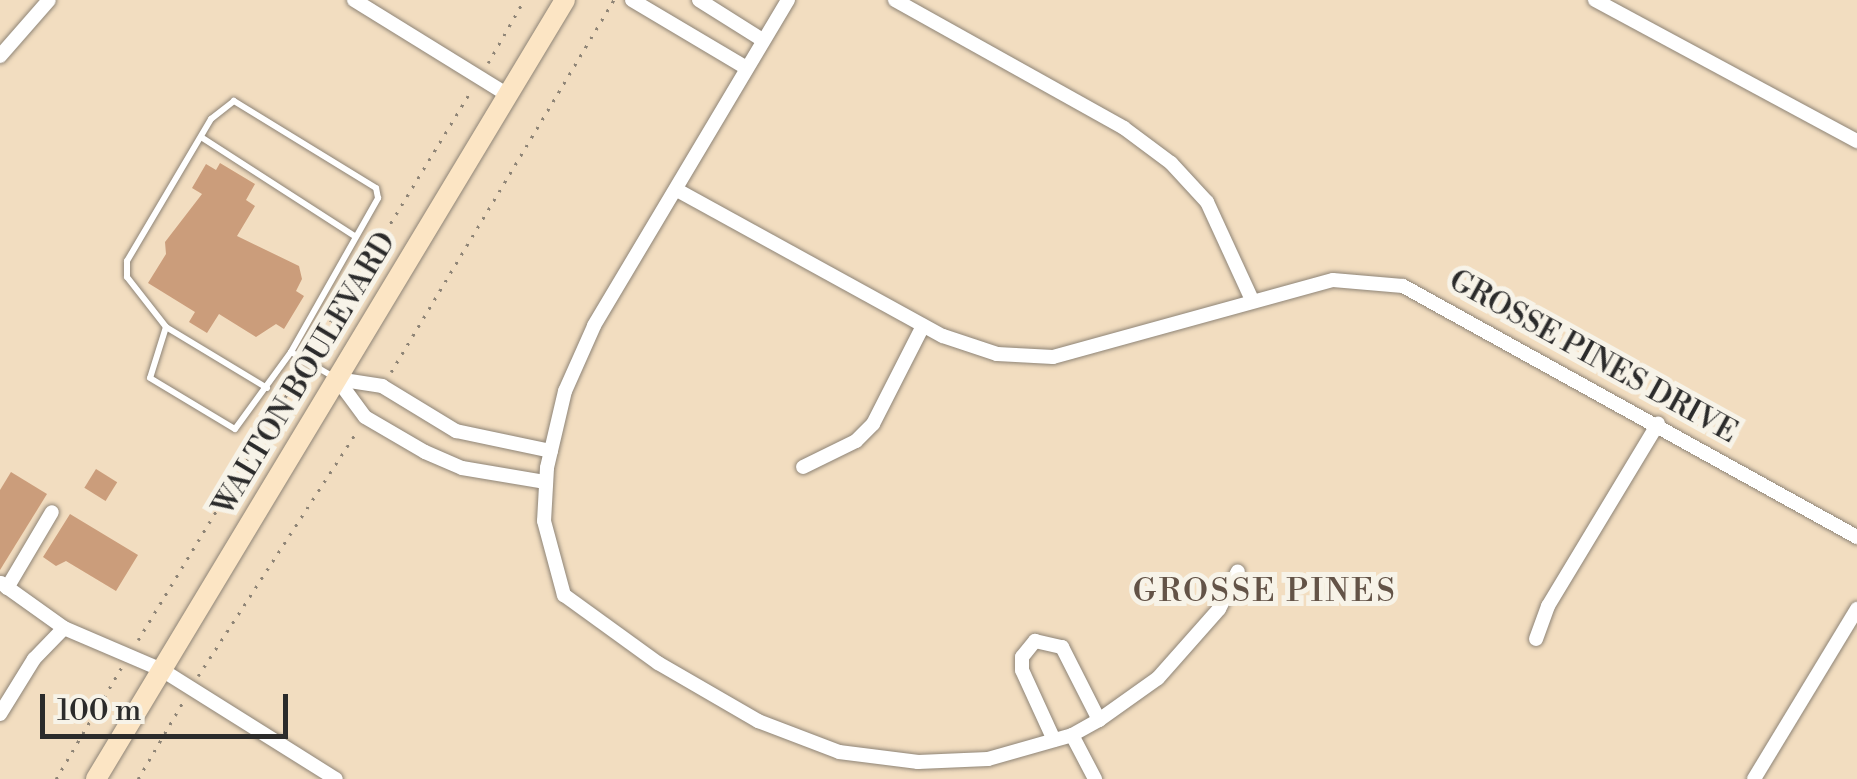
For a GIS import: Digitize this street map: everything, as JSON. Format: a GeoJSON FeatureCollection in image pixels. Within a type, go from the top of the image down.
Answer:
{"type":"FeatureCollection","features":[{"type":"Feature","properties":{"kind":"main road","name":"WALTON BOULEVARD"},"geometry":{"type":"LineString","coordinates":[[96,779],[565,0]]}},
{"type":"Feature","properties":{"kind":"street"},"geometry":{"type":"LineString","coordinates":[[0,56],[49,0]]}},
{"type":"Feature","properties":{"kind":"street"},"geometry":{"type":"LineString","coordinates":[[354,0],[508,95]]}},
{"type":"Feature","properties":{"kind":"street"},"geometry":{"type":"LineString","coordinates":[[632,0],[746,67]]}},
{"type":"Feature","properties":{"kind":"street"},"geometry":{"type":"LineString","coordinates":[[699,0],[762,39]]}},
{"type":"Feature","properties":{"kind":"street"},"geometry":{"type":"LineString","coordinates":[[788,0],[594,326],[565,390],[547,475],[544,521],[564,594],[642,652],[758,721],[839,752],[918,762],[988,759],[1072,735],[1099,720],[1162,673],[1219,609],[1238,571]]}},
{"type":"Feature","properties":{"kind":"street"},"geometry":{"type":"LineString","coordinates":[[895,0],[1124,128],[1171,163],[1207,202],[1252,300]]}},
{"type":"Feature","properties":{"kind":"street"},"geometry":{"type":"LineString","coordinates":[[1595,0],[1857,141]]}},
{"type":"Feature","properties":{"kind":"street","name":"GROSSE PINES DRIVE"},"geometry":{"type":"LineString","coordinates":[[677,190],[923,326],[997,354],[1053,356],[1333,280],[1403,286],[1857,536]]}},
{"type":"Feature","properties":{"kind":"street"},"geometry":{"type":"LineString","coordinates":[[803,467],[856,441],[873,424],[923,326]]}},
{"type":"Feature","properties":{"kind":"street"},"geometry":{"type":"LineString","coordinates":[[337,379],[382,386],[456,431],[551,451]]}},
{"type":"Feature","properties":{"kind":"street"},"geometry":{"type":"LineString","coordinates":[[337,379],[366,417],[425,452],[462,468],[547,475]]}},
{"type":"Feature","properties":{"kind":"street"},"geometry":{"type":"LineString","coordinates":[[1536,639],[1548,606],[1658,424]]}},
{"type":"Feature","properties":{"kind":"street"},"geometry":{"type":"LineString","coordinates":[[52,512],[4,585],[64,628],[162,670],[336,779]]}},
{"type":"Feature","properties":{"kind":"street"},"geometry":{"type":"LineString","coordinates":[[1754,779],[1857,609]]}},
{"type":"Feature","properties":{"kind":"street"},"geometry":{"type":"LineString","coordinates":[[0,714],[34,660],[64,628]]}},
{"type":"Feature","properties":{"kind":"street"},"geometry":{"type":"LineString","coordinates":[[1054,740],[1022,670],[1022,657],[1035,641],[1062,647],[1099,720]]}},
{"type":"Feature","properties":{"kind":"street"},"geometry":{"type":"LineString","coordinates":[[1072,735],[1095,779]]}},
{"type":"Feature","properties":{"kind":"lane"},"geometry":{"type":"LineString","coordinates":[[166,328],[150,378],[205,415],[235,429],[267,388],[291,352],[378,198],[373,182],[248,104],[225,106],[201,137],[127,261],[127,276],[166,328],[267,388]]}},
{"type":"Feature","properties":{"kind":"lane"},"geometry":{"type":"LineString","coordinates":[[201,137],[356,237]]}},
{"type":"Feature","properties":{"kind":"lane"},"geometry":{"type":"LineString","coordinates":[[291,352],[337,379]]}},
{"type":"Feature","properties":{"kind":"path"},"geometry":{"type":"LineString","coordinates":[[56,779],[524,0]]}},
{"type":"Feature","properties":{"kind":"building"},"geometry":{"type":"Polygon","coordinates":[[[220,163],[255,184],[246,200],[255,206],[237,236],[299,266],[302,279],[296,291],[304,296],[284,329],[276,324],[256,337],[219,314],[207,333],[189,322],[195,312],[148,283],[166,254],[165,242],[202,194],[192,188],[206,164],[216,170],[220,163]]]}},
{"type":"Feature","properties":{"kind":"building"},"geometry":{"type":"Polygon","coordinates":[[[96,469],[117,482],[106,501],[84,488],[96,469]]]}},
{"type":"Feature","properties":{"kind":"building"},"geometry":{"type":"Polygon","coordinates":[[[11,472],[47,494],[0,570],[0,490],[11,472]]]}},
{"type":"Feature","properties":{"kind":"building"},"geometry":{"type":"Polygon","coordinates":[[[70,514],[138,555],[116,591],[66,561],[56,566],[43,557],[70,514]]]}},
{"type":"Feature","properties":{"kind":"district","name":"GROSSE PINES"},"geometry":{"type":"Point","coordinates":[1265,591]}}]}
